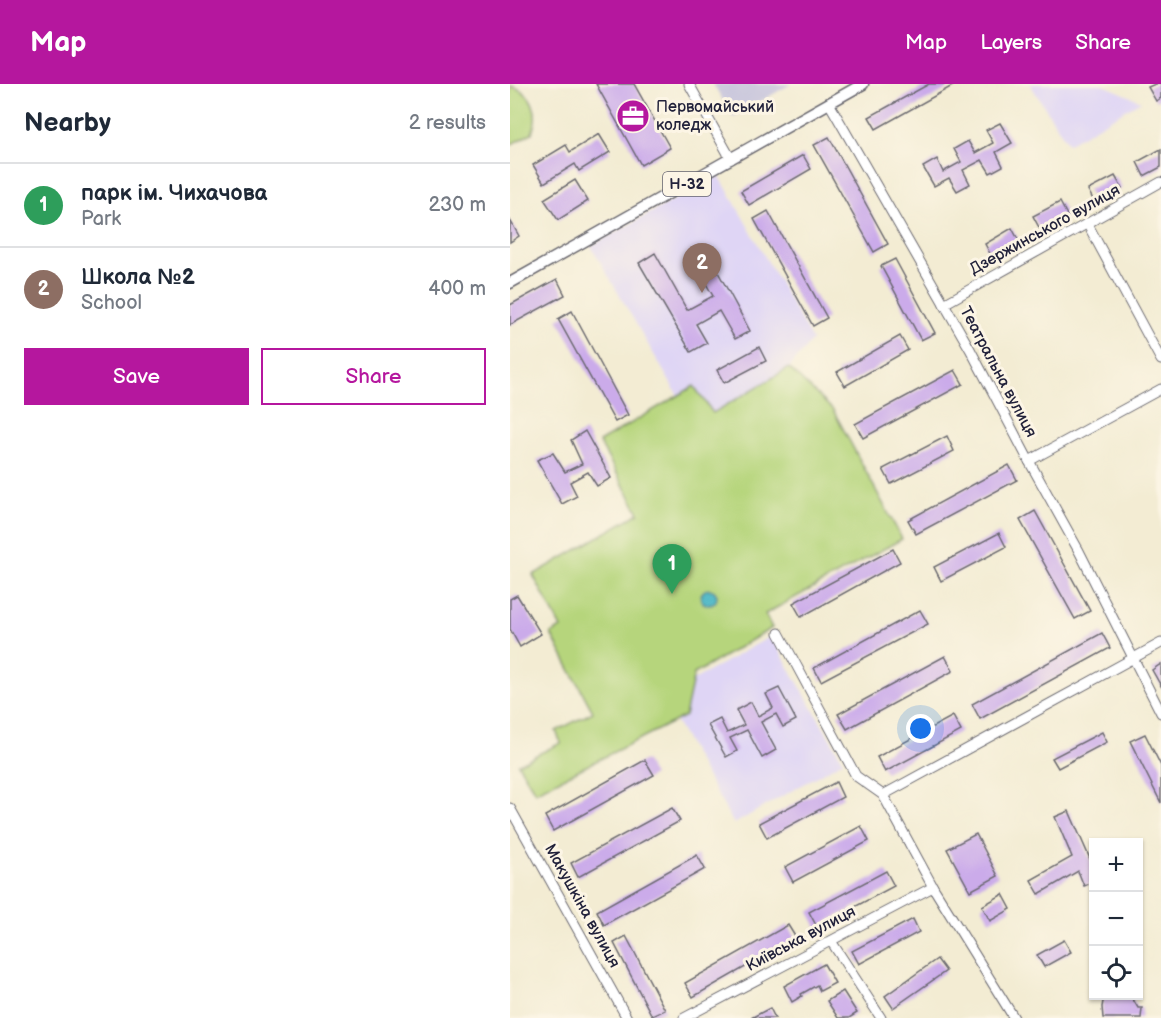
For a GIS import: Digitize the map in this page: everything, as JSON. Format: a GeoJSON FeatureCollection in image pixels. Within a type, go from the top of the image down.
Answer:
{"type":"FeatureCollection","features":[{"type":"Feature","properties":{"kind":"main road","name":"Н-32"},"geometry":{"type":"LineString","coordinates":[[510,283],[863,84]]}},
{"type":"Feature","properties":{"kind":"street"},"geometry":{"type":"LineString","coordinates":[[690,84],[732,159]]}},
{"type":"Feature","properties":{"kind":"street","name":"Театральна вулиця"},"geometry":{"type":"LineString","coordinates":[[829,103],[944,304],[1079,551],[1161,713]]}},
{"type":"Feature","properties":{"kind":"street","name":"Дзержинського вулиця"},"geometry":{"type":"LineString","coordinates":[[944,304],[1161,182]]}},
{"type":"Feature","properties":{"kind":"street"},"geometry":{"type":"LineString","coordinates":[[1088,223],[1161,360]]}},
{"type":"Feature","properties":{"kind":"street"},"geometry":{"type":"LineString","coordinates":[[1029,461],[1161,389]]}},
{"type":"Feature","properties":{"kind":"street"},"geometry":{"type":"LineString","coordinates":[[779,633],[856,776],[883,795],[933,887],[1014,1018]]}},
{"type":"Feature","properties":{"kind":"street"},"geometry":{"type":"LineString","coordinates":[[883,795],[1161,643]]}},
{"type":"Feature","properties":{"kind":"street","name":"Макушкіна вулиця"},"geometry":{"type":"LineString","coordinates":[[510,808],[627,1018]]}},
{"type":"Feature","properties":{"kind":"street","name":"Київська вулиця"},"geometry":{"type":"LineString","coordinates":[[684,1018],[933,887]]}},
{"type":"Feature","properties":{"kind":"street"},"geometry":{"type":"LineString","coordinates":[[831,941],[881,1018]]}},
{"type":"Feature","properties":{"kind":"shaded area"},"geometry":{"type":"Polygon","coordinates":[[[713,84],[791,84],[733,117],[713,84]]]}},
{"type":"Feature","properties":{"kind":"shaded area"},"geometry":{"type":"Polygon","coordinates":[[[1030,84],[1101,84],[1141,101],[1068,144],[1030,84]]]}},
{"type":"Feature","properties":{"kind":"shaded area"},"geometry":{"type":"Polygon","coordinates":[[[719,175],[812,340],[789,368],[713,413],[695,386],[678,396],[591,246],[719,175]]]}},
{"type":"Feature","properties":{"kind":"shaded area"},"geometry":{"type":"Polygon","coordinates":[[[771,636],[843,761],[734,824],[662,698],[771,636]]]}},
{"type":"Feature","properties":{"kind":"green space"},"geometry":{"type":"Polygon","coordinates":[[[510,86],[529,98],[533,104],[535,118],[532,133],[510,145],[510,86]]]}},
{"type":"Feature","properties":{"kind":"green space"},"geometry":{"type":"Polygon","coordinates":[[[789,368],[833,410],[902,539],[765,614],[772,628],[694,674],[685,716],[535,792],[518,764],[561,743],[556,731],[593,712],[551,634],[561,628],[533,575],[639,513],[599,442],[694,386],[713,413],[789,368]]]}},
{"type":"Feature","properties":{"kind":"water"},"geometry":{"type":"Polygon","coordinates":[[[709,589],[715,591],[717,597],[715,603],[709,605],[703,603],[701,597],[703,591],[709,589]]]}},
{"type":"Feature","properties":{"kind":"building","name":"Первомайський коледж"},"geometry":{"type":"Polygon","coordinates":[[[596,84],[634,84],[670,148],[641,165],[596,84]]]}},
{"type":"Feature","properties":{"kind":"building"},"geometry":{"type":"Polygon","coordinates":[[[929,84],[956,84],[876,129],[869,117],[929,84]]]}},
{"type":"Feature","properties":{"kind":"building"},"geometry":{"type":"Polygon","coordinates":[[[1161,84],[1161,98],[1156,101],[1148,87],[1161,84]]]}},
{"type":"Feature","properties":{"kind":"building"},"geometry":{"type":"Polygon","coordinates":[[[1000,123],[1012,143],[996,152],[1003,166],[990,173],[982,160],[963,170],[970,184],[957,191],[949,178],[934,186],[923,167],[937,159],[943,172],[961,162],[954,149],[968,141],[975,153],[993,143],[986,130],[1000,123]]]}},
{"type":"Feature","properties":{"kind":"building"},"geometry":{"type":"Polygon","coordinates":[[[599,134],[610,152],[579,171],[575,164],[544,183],[533,165],[566,145],[570,152],[599,134]]]}},
{"type":"Feature","properties":{"kind":"building"},"geometry":{"type":"Polygon","coordinates":[[[829,137],[888,244],[874,252],[814,145],[829,137]]]}},
{"type":"Feature","properties":{"kind":"building"},"geometry":{"type":"Polygon","coordinates":[[[1161,149],[1161,167],[1144,176],[1137,162],[1161,149]]]}},
{"type":"Feature","properties":{"kind":"building"},"geometry":{"type":"Polygon","coordinates":[[[803,155],[811,169],[749,205],[741,191],[803,155]]]}},
{"type":"Feature","properties":{"kind":"building"},"geometry":{"type":"Polygon","coordinates":[[[1115,176],[1122,188],[1095,203],[1088,190],[1115,176]]]}},
{"type":"Feature","properties":{"kind":"building"},"geometry":{"type":"Polygon","coordinates":[[[575,180],[588,201],[558,220],[544,199],[575,180]]]}},
{"type":"Feature","properties":{"kind":"building"},"geometry":{"type":"Polygon","coordinates":[[[1060,202],[1068,217],[1041,231],[1033,216],[1060,202]]]}},
{"type":"Feature","properties":{"kind":"building"},"geometry":{"type":"Polygon","coordinates":[[[768,211],[827,318],[813,326],[754,219],[768,211]]]}},
{"type":"Feature","properties":{"kind":"building"},"geometry":{"type":"Polygon","coordinates":[[[510,220],[519,236],[510,242],[510,220]]]}},
{"type":"Feature","properties":{"kind":"building"},"geometry":{"type":"Polygon","coordinates":[[[1012,228],[1020,243],[993,259],[985,244],[1012,228]]]}},
{"type":"Feature","properties":{"kind":"building"},"geometry":{"type":"Polygon","coordinates":[[[655,253],[687,310],[713,296],[704,280],[718,272],[750,331],[735,339],[719,311],[696,324],[707,343],[691,352],[639,263],[655,253]]]}},
{"type":"Feature","properties":{"kind":"building"},"geometry":{"type":"Polygon","coordinates":[[[895,259],[935,333],[921,340],[881,266],[895,259]]]}},
{"type":"Feature","properties":{"kind":"building"},"geometry":{"type":"Polygon","coordinates":[[[557,279],[565,295],[510,325],[510,305],[557,279]]]}},
{"type":"Feature","properties":{"kind":"building"},"geometry":{"type":"Polygon","coordinates":[[[572,311],[628,415],[615,422],[558,319],[572,311]]]}},
{"type":"Feature","properties":{"kind":"building"},"geometry":{"type":"Polygon","coordinates":[[[900,336],[908,350],[845,386],[837,372],[900,336]]]}},
{"type":"Feature","properties":{"kind":"building"},"geometry":{"type":"Polygon","coordinates":[[[759,347],[766,361],[724,383],[717,370],[759,347]]]}},
{"type":"Feature","properties":{"kind":"building"},"geometry":{"type":"Polygon","coordinates":[[[955,370],[963,384],[863,438],[855,424],[955,370]]]}},
{"type":"Feature","properties":{"kind":"building"},"geometry":{"type":"Polygon","coordinates":[[[585,431],[611,478],[597,486],[588,472],[570,482],[577,496],[562,504],[537,460],[553,453],[565,472],[582,464],[571,440],[585,431]]]}},
{"type":"Feature","properties":{"kind":"building"},"geometry":{"type":"Polygon","coordinates":[[[947,436],[954,451],[891,484],[883,469],[947,436]]]}},
{"type":"Feature","properties":{"kind":"building"},"geometry":{"type":"Polygon","coordinates":[[[1009,465],[1017,480],[916,534],[908,520],[1009,465]]]}},
{"type":"Feature","properties":{"kind":"building"},"geometry":{"type":"Polygon","coordinates":[[[1035,511],[1090,611],[1075,619],[1020,520],[1035,511]]]}},
{"type":"Feature","properties":{"kind":"building"},"geometry":{"type":"Polygon","coordinates":[[[999,533],[1006,547],[941,581],[934,567],[999,533]]]}},
{"type":"Feature","properties":{"kind":"building"},"geometry":{"type":"Polygon","coordinates":[[[893,549],[900,562],[801,617],[793,603],[893,549]]]}},
{"type":"Feature","properties":{"kind":"building"},"geometry":{"type":"Polygon","coordinates":[[[517,595],[541,634],[520,647],[510,629],[510,599],[517,595]]]}},
{"type":"Feature","properties":{"kind":"building"},"geometry":{"type":"Polygon","coordinates":[[[920,610],[928,624],[821,681],[814,668],[920,610]]]}},
{"type":"Feature","properties":{"kind":"building"},"geometry":{"type":"Polygon","coordinates":[[[1102,633],[1110,648],[980,719],[972,704],[1102,633]]]}},
{"type":"Feature","properties":{"kind":"building"},"geometry":{"type":"Polygon","coordinates":[[[945,656],[953,671],[847,729],[838,714],[945,656]]]}},
{"type":"Feature","properties":{"kind":"building"},"geometry":{"type":"Polygon","coordinates":[[[1161,664],[1161,686],[1152,670],[1161,664]]]}},
{"type":"Feature","properties":{"kind":"building"},"geometry":{"type":"Polygon","coordinates":[[[779,688],[796,720],[783,727],[776,714],[761,722],[776,750],[762,758],[747,730],[730,738],[737,751],[726,757],[708,725],[720,719],[727,733],[744,725],[736,710],[751,702],[758,716],[773,708],[766,694],[779,688]]]}},
{"type":"Feature","properties":{"kind":"building"},"geometry":{"type":"Polygon","coordinates":[[[953,716],[961,731],[885,772],[877,757],[953,716]]]}},
{"type":"Feature","properties":{"kind":"building"},"geometry":{"type":"Polygon","coordinates":[[[1102,732],[1107,742],[1058,768],[1052,758],[1102,732]]]}},
{"type":"Feature","properties":{"kind":"building"},"geometry":{"type":"Polygon","coordinates":[[[1145,734],[1161,766],[1161,803],[1130,741],[1145,734]]]}},
{"type":"Feature","properties":{"kind":"building"},"geometry":{"type":"Polygon","coordinates":[[[645,760],[654,775],[553,831],[545,816],[645,760]]]}},
{"type":"Feature","properties":{"kind":"building"},"geometry":{"type":"Polygon","coordinates":[[[836,782],[843,797],[767,838],[759,823],[836,782]]]}},
{"type":"Feature","properties":{"kind":"building"},"geometry":{"type":"Polygon","coordinates":[[[672,808],[680,821],[578,877],[571,863],[672,808]]]}},
{"type":"Feature","properties":{"kind":"building"},"geometry":{"type":"Polygon","coordinates":[[[1069,811],[1089,857],[1089,884],[1084,886],[1078,871],[1039,894],[1031,880],[1072,857],[1055,817],[1069,811]]]}},
{"type":"Feature","properties":{"kind":"building"},"geometry":{"type":"Polygon","coordinates":[[[861,826],[869,841],[793,882],[785,867],[861,826]]]}},
{"type":"Feature","properties":{"kind":"building"},"geometry":{"type":"Polygon","coordinates":[[[976,834],[998,876],[970,891],[947,849],[976,834]]]}},
{"type":"Feature","properties":{"kind":"building"},"geometry":{"type":"Polygon","coordinates":[[[697,855],[705,869],[604,925],[597,911],[697,855]]]}},
{"type":"Feature","properties":{"kind":"building"},"geometry":{"type":"Polygon","coordinates":[[[886,871],[894,886],[817,927],[809,912],[886,871]]]}},
{"type":"Feature","properties":{"kind":"building"},"geometry":{"type":"Polygon","coordinates":[[[1003,894],[1011,909],[990,921],[982,906],[1003,894]]]}},
{"type":"Feature","properties":{"kind":"building"},"geometry":{"type":"Polygon","coordinates":[[[913,919],[919,932],[859,964],[852,951],[913,919]]]}},
{"type":"Feature","properties":{"kind":"building"},"geometry":{"type":"Polygon","coordinates":[[[788,925],[796,938],[693,997],[685,983],[788,925]]]}},
{"type":"Feature","properties":{"kind":"building"},"geometry":{"type":"Polygon","coordinates":[[[626,936],[665,1010],[652,1016],[614,943],[626,936]]]}},
{"type":"Feature","properties":{"kind":"building"},"geometry":{"type":"Polygon","coordinates":[[[1064,940],[1071,952],[1044,967],[1037,955],[1064,940]]]}},
{"type":"Feature","properties":{"kind":"building"},"geometry":{"type":"Polygon","coordinates":[[[937,959],[946,971],[893,1008],[885,996],[937,959]]]}},
{"type":"Feature","properties":{"kind":"building"},"geometry":{"type":"Polygon","coordinates":[[[824,964],[835,983],[820,991],[817,985],[792,1002],[784,986],[824,964]]]}},
{"type":"Feature","properties":{"kind":"building"},"geometry":{"type":"Polygon","coordinates":[[[843,991],[857,1013],[849,1018],[838,1018],[827,1001],[843,991]]]}},
{"type":"Feature","properties":{"kind":"building"},"geometry":{"type":"Polygon","coordinates":[[[1103,1000],[1133,1000],[1138,1008],[1142,1008],[1141,1018],[1103,1018],[1103,1000]]]}},
{"type":"Feature","properties":{"kind":"building"},"geometry":{"type":"Polygon","coordinates":[[[770,1008],[775,1018],[751,1018],[770,1008]]]}},
{"type":"Feature","properties":{"kind":"place","name":"Первомайський коледж"},"geometry":{"type":"Point","coordinates":[633,116]}},
{"type":"Feature","properties":{"kind":"place","name":"Школа №2"},"geometry":{"type":"Point","coordinates":[702,293]}},
{"type":"Feature","properties":{"kind":"place","name":"парк ім. Чихачова"},"geometry":{"type":"Point","coordinates":[672,594]}}]}
